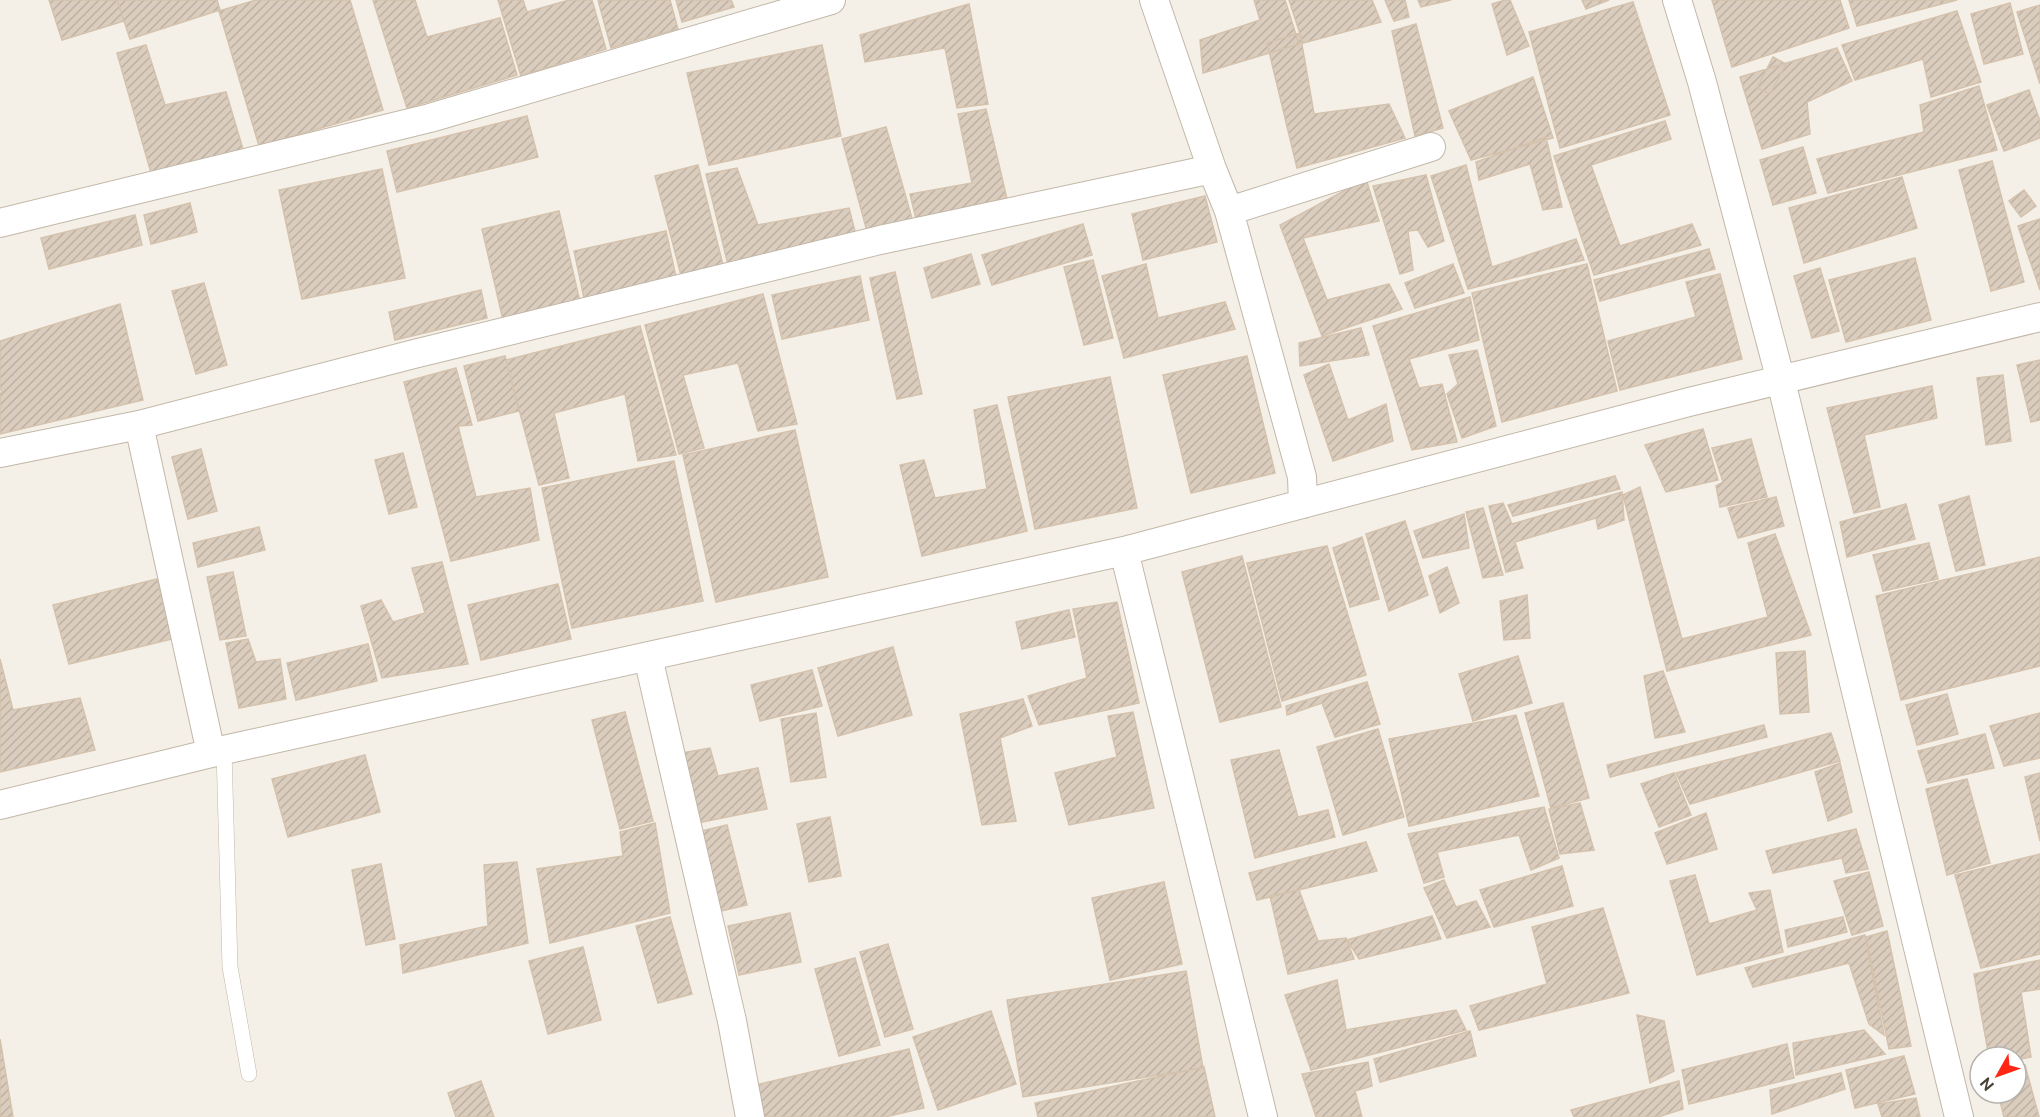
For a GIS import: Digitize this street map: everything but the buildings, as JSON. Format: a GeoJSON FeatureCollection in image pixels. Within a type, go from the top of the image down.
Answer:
{"type":"FeatureCollection","features":[{"type":"Feature","properties":{"kind":"street"},"geometry":{"type":"LineString","coordinates":[[0,223],[430,118],[831,0]]}},
{"type":"Feature","properties":{"kind":"street"},"geometry":{"type":"LineString","coordinates":[[1154,0],[1212,170],[1229,211],[1302,477],[1303,504]]}},
{"type":"Feature","properties":{"kind":"street"},"geometry":{"type":"LineString","coordinates":[[1677,0],[1702,82],[1781,381],[1959,1117]]}},
{"type":"Feature","properties":{"kind":"street"},"geometry":{"type":"LineString","coordinates":[[1229,211],[1431,147]]}},
{"type":"Feature","properties":{"kind":"street"},"geometry":{"type":"LineString","coordinates":[[0,453],[139,425],[414,354],[880,240],[1212,170]]}},
{"type":"Feature","properties":{"kind":"street"},"geometry":{"type":"LineString","coordinates":[[0,805],[217,752],[1124,551],[1484,458],[1689,402],[2040,317]]}},
{"type":"Feature","properties":{"kind":"street"},"geometry":{"type":"LineString","coordinates":[[139,425],[217,752]]}},
{"type":"Feature","properties":{"kind":"street"},"geometry":{"type":"LineString","coordinates":[[1124,551],[1263,1117]]}},
{"type":"Feature","properties":{"kind":"street"},"geometry":{"type":"LineString","coordinates":[[648,657],[732,1021],[750,1117]]}},
{"type":"Feature","properties":{"kind":"lane"},"geometry":{"type":"LineString","coordinates":[[217,752],[230,967],[249,1074]]}}]}
